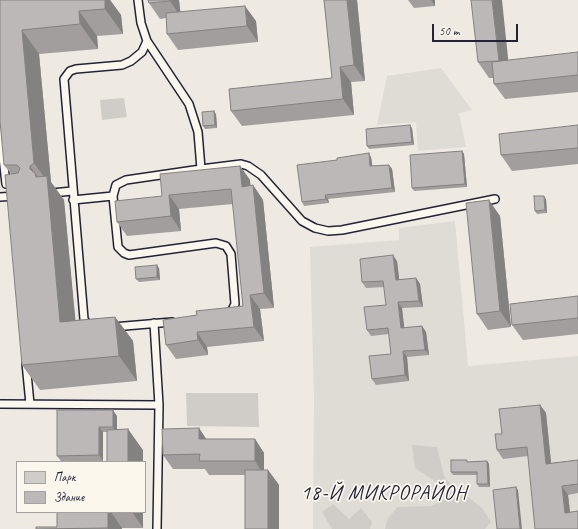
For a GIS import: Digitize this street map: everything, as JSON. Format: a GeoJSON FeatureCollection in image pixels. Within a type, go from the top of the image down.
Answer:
{"type":"FeatureCollection","features":[{"type":"Feature","properties":{"kind":"lane"},"geometry":{"type":"LineString","coordinates":[[138,0],[140,23],[147,41],[189,104],[198,132],[201,169]]}},
{"type":"Feature","properties":{"kind":"lane"},"geometry":{"type":"LineString","coordinates":[[147,41],[142,52],[132,61],[122,65],[70,71],[64,79],[72,191],[84,319],[90,327],[100,329],[177,321]]}},
{"type":"Feature","properties":{"kind":"lane"},"geometry":{"type":"LineString","coordinates":[[0,130],[5,199],[27,195]]}},
{"type":"Feature","properties":{"kind":"lane"},"geometry":{"type":"LineString","coordinates":[[224,317],[232,312],[235,304],[230,254],[226,246],[216,243],[129,254],[124,253],[118,247],[113,196],[114,190],[121,181],[241,164],[248,166],[261,175],[302,222],[315,228],[328,231],[342,230],[495,199]]}},
{"type":"Feature","properties":{"kind":"lane"},"geometry":{"type":"LineString","coordinates":[[52,193],[72,191]]}},
{"type":"Feature","properties":{"kind":"lane"},"geometry":{"type":"LineString","coordinates":[[73,200],[113,196]]}},
{"type":"Feature","properties":{"kind":"lane"},"geometry":{"type":"LineString","coordinates":[[154,324],[159,405],[157,529]]}},
{"type":"Feature","properties":{"kind":"lane"},"geometry":{"type":"LineString","coordinates":[[25,357],[30,404]]}},
{"type":"Feature","properties":{"kind":"lane"},"geometry":{"type":"LineString","coordinates":[[0,404],[159,405]]}},
{"type":"Feature","properties":{"kind":"shaded area"},"geometry":{"type":"Polygon","coordinates":[[[441,68],[472,110],[459,113],[466,147],[418,151],[416,122],[377,125],[387,76],[441,68]]]}},
{"type":"Feature","properties":{"kind":"shaded area"},"geometry":{"type":"Polygon","coordinates":[[[455,221],[468,366],[578,356],[578,529],[313,529],[314,398],[310,247],[399,240],[399,228],[455,221]]]}},
{"type":"Feature","properties":{"kind":"green space"},"geometry":{"type":"Polygon","coordinates":[[[124,98],[127,117],[102,120],[100,100],[124,98]]]}},
{"type":"Feature","properties":{"kind":"green space"},"geometry":{"type":"Polygon","coordinates":[[[186,393],[258,393],[259,427],[187,426],[186,393]]]}},
{"type":"Feature","properties":{"kind":"green space"},"geometry":{"type":"Polygon","coordinates":[[[412,445],[437,447],[445,479],[482,508],[491,522],[485,529],[385,529],[388,518],[398,507],[431,506],[451,497],[438,483],[415,468],[412,445]]]}},
{"type":"Feature","properties":{"kind":"green space"},"geometry":{"type":"Polygon","coordinates":[[[333,504],[349,519],[361,508],[372,522],[370,529],[332,529],[322,512],[333,504]]]}},
{"type":"Feature","properties":{"kind":"building"},"geometry":{"type":"Polygon","coordinates":[[[0,0],[105,0],[105,9],[79,11],[80,24],[22,30],[34,163],[30,166],[30,169],[35,173],[36,177],[47,176],[60,322],[115,317],[119,356],[22,365],[5,175],[18,173],[20,168],[17,165],[4,165],[0,121],[0,0]]]}},
{"type":"Feature","properties":{"kind":"building"},"geometry":{"type":"Polygon","coordinates":[[[148,0],[170,0],[170,1],[149,3],[148,0]]]}},
{"type":"Feature","properties":{"kind":"building"},"geometry":{"type":"Polygon","coordinates":[[[324,0],[347,0],[354,65],[340,67],[343,99],[231,111],[229,89],[332,78],[324,0]]]}},
{"type":"Feature","properties":{"kind":"building"},"geometry":{"type":"Polygon","coordinates":[[[471,0],[492,0],[499,61],[478,62],[471,0]]]}},
{"type":"Feature","properties":{"kind":"building"},"geometry":{"type":"Polygon","coordinates":[[[245,6],[247,26],[167,34],[166,13],[245,6]]]}},
{"type":"Feature","properties":{"kind":"building"},"geometry":{"type":"Polygon","coordinates":[[[578,52],[578,75],[494,84],[492,62],[578,52]]]}},
{"type":"Feature","properties":{"kind":"building"},"geometry":{"type":"Polygon","coordinates":[[[214,111],[215,125],[203,126],[202,112],[214,111]]]}},
{"type":"Feature","properties":{"kind":"building"},"geometry":{"type":"Polygon","coordinates":[[[410,125],[412,142],[367,146],[366,129],[410,125]]]}},
{"type":"Feature","properties":{"kind":"building"},"geometry":{"type":"Polygon","coordinates":[[[578,125],[578,148],[501,155],[499,134],[578,125]]]}},
{"type":"Feature","properties":{"kind":"building"},"geometry":{"type":"Polygon","coordinates":[[[462,151],[465,184],[412,188],[410,155],[462,151]]]}},
{"type":"Feature","properties":{"kind":"building"},"geometry":{"type":"Polygon","coordinates":[[[369,153],[370,166],[389,165],[392,188],[325,195],[326,199],[302,202],[297,165],[337,160],[337,158],[369,153]]]}},
{"type":"Feature","properties":{"kind":"building"},"geometry":{"type":"Polygon","coordinates":[[[240,166],[242,187],[253,185],[264,293],[250,295],[254,327],[197,332],[198,340],[166,345],[163,320],[197,315],[196,311],[243,306],[231,189],[169,195],[171,216],[117,222],[115,201],[162,196],[160,174],[240,166]]]}},
{"type":"Feature","properties":{"kind":"building"},"geometry":{"type":"Polygon","coordinates":[[[534,196],[544,196],[545,210],[535,211],[534,196]]]}},
{"type":"Feature","properties":{"kind":"building"},"geometry":{"type":"Polygon","coordinates":[[[489,200],[500,311],[477,314],[466,203],[489,200]]]}},
{"type":"Feature","properties":{"kind":"building"},"geometry":{"type":"Polygon","coordinates":[[[393,255],[396,280],[416,278],[419,301],[398,302],[401,328],[422,326],[425,350],[403,351],[405,375],[372,379],[369,356],[391,354],[388,328],[367,330],[364,307],[386,305],[383,281],[362,282],[360,259],[393,255]]]}},
{"type":"Feature","properties":{"kind":"building"},"geometry":{"type":"Polygon","coordinates":[[[157,265],[157,277],[136,279],[135,267],[157,265]]]}},
{"type":"Feature","properties":{"kind":"building"},"geometry":{"type":"Polygon","coordinates":[[[578,296],[578,318],[512,325],[510,304],[578,296]]]}},
{"type":"Feature","properties":{"kind":"building"},"geometry":{"type":"Polygon","coordinates":[[[540,405],[546,464],[578,460],[578,484],[562,486],[565,513],[578,511],[578,529],[535,529],[527,447],[497,450],[495,434],[502,434],[499,409],[540,405]]]}},
{"type":"Feature","properties":{"kind":"building"},"geometry":{"type":"Polygon","coordinates":[[[57,410],[113,410],[113,427],[99,427],[99,455],[57,456],[57,410]]]}},
{"type":"Feature","properties":{"kind":"building"},"geometry":{"type":"Polygon","coordinates":[[[199,428],[199,439],[255,439],[255,461],[199,461],[200,454],[163,455],[162,429],[199,428]]]}},
{"type":"Feature","properties":{"kind":"building"},"geometry":{"type":"Polygon","coordinates":[[[128,429],[128,461],[107,461],[107,430],[128,429]]]}},
{"type":"Feature","properties":{"kind":"building"},"geometry":{"type":"Polygon","coordinates":[[[451,460],[467,460],[467,462],[487,461],[488,484],[477,484],[477,472],[451,472],[451,460]]]}},
{"type":"Feature","properties":{"kind":"building"},"geometry":{"type":"Polygon","coordinates":[[[245,470],[268,470],[268,529],[245,529],[245,470]]]}},
{"type":"Feature","properties":{"kind":"building"},"geometry":{"type":"Polygon","coordinates":[[[516,487],[520,529],[497,529],[493,490],[516,487]]]}},
{"type":"Feature","properties":{"kind":"building"},"geometry":{"type":"Polygon","coordinates":[[[57,513],[108,513],[108,528],[36,529],[36,527],[57,527],[57,513]]]}},
{"type":"Feature","properties":{"kind":"district","name":"18-Й МИКРОРАЙОН"},"geometry":{"type":"Point","coordinates":[384,494]}}]}
